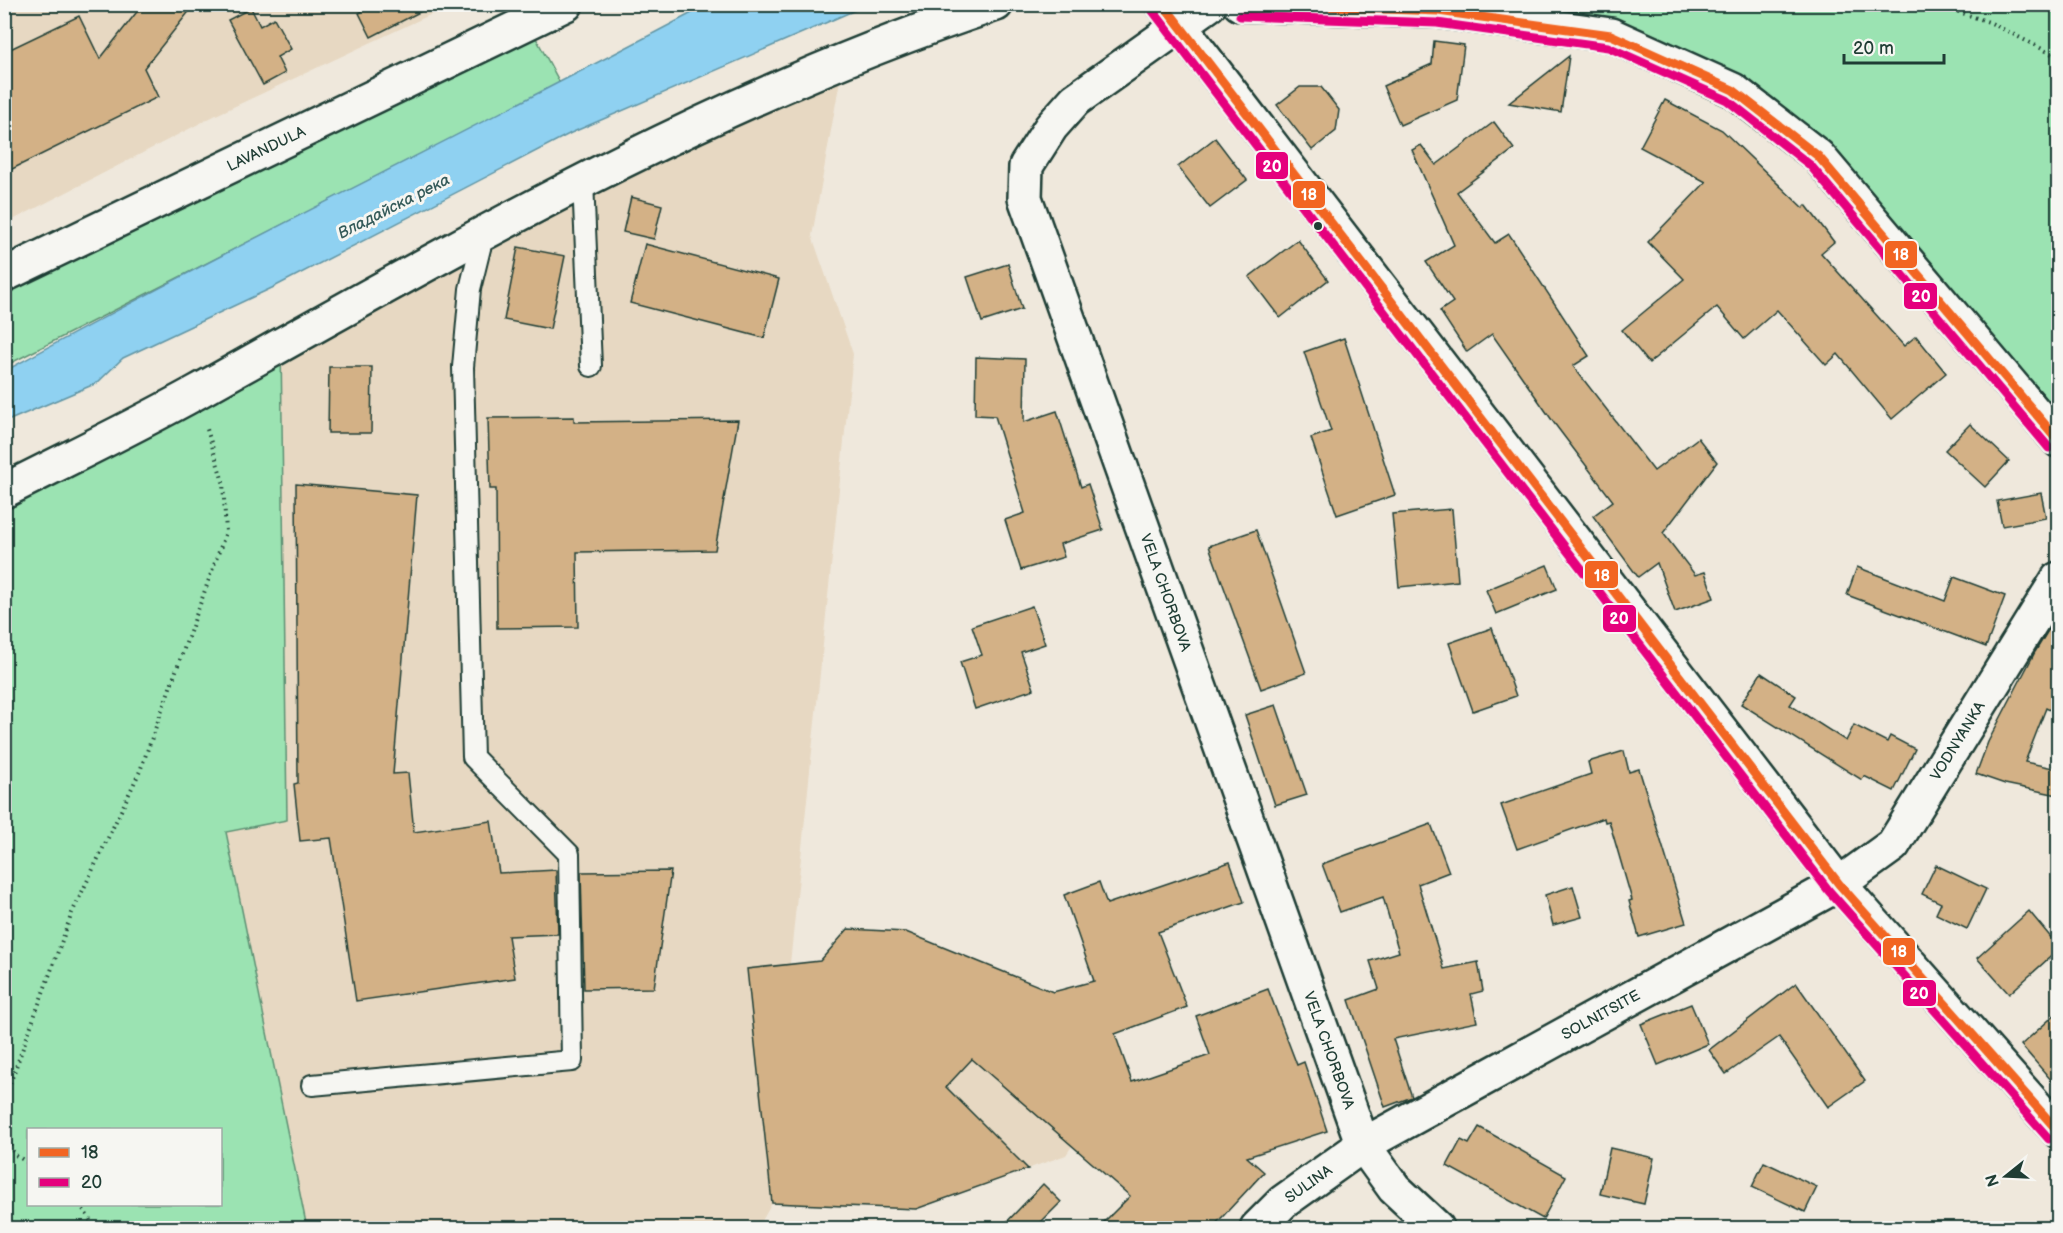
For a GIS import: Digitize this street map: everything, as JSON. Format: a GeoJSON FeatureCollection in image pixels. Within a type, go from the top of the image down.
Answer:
{"type":"FeatureCollection","features":[{"type":"Feature","properties":{"kind":"street","name":"LAVANDULA"},"geometry":{"type":"LineString","coordinates":[[4,275],[524,14],[566,4]]}},
{"type":"Feature","properties":{"kind":"street"},"geometry":{"type":"LineString","coordinates":[[4,491],[195,393],[484,232],[583,181],[748,101],[844,58],[996,4]]}},
{"type":"Feature","properties":{"kind":"street","name":"VELA CHORBOVA"},"geometry":{"type":"LineString","coordinates":[[1210,4],[1172,16],[1075,100],[1051,127],[1026,166],[1025,198],[1363,1145],[1394,1188],[1437,1228]]}},
{"type":"Feature","properties":{"kind":"street"},"geometry":{"type":"LineString","coordinates":[[1240,4],[1438,11],[1611,35],[1733,90],[1818,156],[2058,440]]}},
{"type":"Feature","properties":{"kind":"street"},"geometry":{"type":"LineString","coordinates":[[1172,16],[1839,884],[2058,1131]]}},
{"type":"Feature","properties":{"kind":"street","name":"VODNYANKA"},"geometry":{"type":"LineString","coordinates":[[1839,884],[1893,845],[2058,579]]}},
{"type":"Feature","properties":{"kind":"street","name":"SOLNITSITE"},"geometry":{"type":"LineString","coordinates":[[1363,1145],[1839,884]]}},
{"type":"Feature","properties":{"kind":"street","name":"SULINA"},"geometry":{"type":"LineString","coordinates":[[1257,1228],[1289,1215],[1363,1145]]}},
{"type":"Feature","properties":{"kind":"lane"},"geometry":{"type":"LineString","coordinates":[[583,181],[591,366]]}},
{"type":"Feature","properties":{"kind":"lane"},"geometry":{"type":"LineString","coordinates":[[312,1085],[572,1061],[569,854],[473,756],[462,367],[470,289],[484,232]]}},
{"type":"Feature","properties":{"kind":"path"},"geometry":{"type":"LineString","coordinates":[[1935,4],[1989,22],[2058,57]]}},
{"type":"Feature","properties":{"kind":"path"},"geometry":{"type":"LineString","coordinates":[[4,1100],[72,913],[140,771],[226,532],[223,482],[195,393]]}},
{"type":"Feature","properties":{"kind":"path"},"geometry":{"type":"LineString","coordinates":[[4,1128],[14,1154],[27,1162]]}},
{"type":"Feature","properties":{"kind":"path"},"geometry":{"type":"LineString","coordinates":[[81,1206],[95,1228]]}},
{"type":"Feature","properties":{"kind":"shaded area"},"geometry":{"type":"Polygon","coordinates":[[[5,5],[451,5],[216,115],[5,224],[5,5]]]}},
{"type":"Feature","properties":{"kind":"shaded area"},"geometry":{"type":"Polygon","coordinates":[[[844,58],[812,236],[853,354],[790,964],[820,961],[848,929],[906,932],[1053,992],[1083,1044],[1100,1104],[1066,1155],[916,1209],[772,1203],[758,1228],[307,1228],[226,831],[287,820],[281,343],[844,58]]]}},
{"type":"Feature","properties":{"kind":"green space"},"geometry":{"type":"Polygon","coordinates":[[[1240,5],[2058,5],[2058,440],[1818,156],[1610,35],[1240,5]]]}},
{"type":"Feature","properties":{"kind":"green space"},"geometry":{"type":"Polygon","coordinates":[[[528,23],[560,83],[5,366],[5,275],[528,23]]]}},
{"type":"Feature","properties":{"kind":"green space"},"geometry":{"type":"Polygon","coordinates":[[[281,343],[287,820],[226,832],[307,1228],[5,1228],[5,491],[281,343]]]}},
{"type":"Feature","properties":{"kind":"water","name":"Владайска река"},"geometry":{"type":"Polygon","coordinates":[[[707,5],[867,5],[571,133],[274,287],[123,358],[97,383],[5,422],[5,371],[179,278],[707,5]]]}},
{"type":"Feature","properties":{"kind":"building"},"geometry":{"type":"Polygon","coordinates":[[[143,4],[195,4],[144,68],[158,97],[4,173],[4,52],[79,16],[100,59],[143,4]]]}},
{"type":"Feature","properties":{"kind":"building"},"geometry":{"type":"Polygon","coordinates":[[[375,4],[435,4],[371,37],[359,13],[375,4]]]}},
{"type":"Feature","properties":{"kind":"building"},"geometry":{"type":"Polygon","coordinates":[[[251,8],[260,26],[274,18],[291,49],[277,57],[285,73],[263,85],[228,20],[251,8]]]}},
{"type":"Feature","properties":{"kind":"building"},"geometry":{"type":"Polygon","coordinates":[[[1434,41],[1464,45],[1457,100],[1400,125],[1383,86],[1432,64],[1434,41]]]}},
{"type":"Feature","properties":{"kind":"building"},"geometry":{"type":"Polygon","coordinates":[[[1569,56],[1561,112],[1509,103],[1569,56]]]}},
{"type":"Feature","properties":{"kind":"building"},"geometry":{"type":"Polygon","coordinates":[[[1300,87],[1321,87],[1339,110],[1336,131],[1312,150],[1277,105],[1300,87]]]}},
{"type":"Feature","properties":{"kind":"building"},"geometry":{"type":"Polygon","coordinates":[[[1665,100],[1722,130],[1803,208],[1806,205],[1834,242],[1821,253],[1904,346],[1916,336],[1946,373],[1892,419],[1838,354],[1826,365],[1777,310],[1744,339],[1717,307],[1649,363],[1622,330],[1684,279],[1648,242],[1706,182],[1640,147],[1665,100]]]}},
{"type":"Feature","properties":{"kind":"building"},"geometry":{"type":"Polygon","coordinates":[[[1494,122],[1514,149],[1457,192],[1495,243],[1509,234],[1589,356],[1573,366],[1654,471],[1698,438],[1717,462],[1663,533],[1695,575],[1705,572],[1714,598],[1675,612],[1657,563],[1638,577],[1593,516],[1613,501],[1554,423],[1492,334],[1467,352],[1440,311],[1453,302],[1426,262],[1454,245],[1412,150],[1421,145],[1436,165],[1494,122]]]}},
{"type":"Feature","properties":{"kind":"building"},"geometry":{"type":"Polygon","coordinates":[[[1215,138],[1247,180],[1210,208],[1178,167],[1215,138]]]}},
{"type":"Feature","properties":{"kind":"building"},"geometry":{"type":"Polygon","coordinates":[[[631,197],[662,205],[654,239],[623,232],[631,197]]]}},
{"type":"Feature","properties":{"kind":"building"},"geometry":{"type":"Polygon","coordinates":[[[1298,240],[1328,280],[1280,318],[1249,277],[1298,240]]]}},
{"type":"Feature","properties":{"kind":"building"},"geometry":{"type":"Polygon","coordinates":[[[645,244],[779,279],[764,338],[630,303],[645,244]]]}},
{"type":"Feature","properties":{"kind":"building"},"geometry":{"type":"Polygon","coordinates":[[[518,247],[565,256],[550,329],[504,320],[518,247]]]}},
{"type":"Feature","properties":{"kind":"building"},"geometry":{"type":"Polygon","coordinates":[[[1008,264],[1022,309],[982,322],[967,277],[1008,264]]]}},
{"type":"Feature","properties":{"kind":"building"},"geometry":{"type":"Polygon","coordinates":[[[1344,338],[1395,495],[1337,515],[1311,438],[1331,431],[1304,352],[1344,338]]]}},
{"type":"Feature","properties":{"kind":"building"},"geometry":{"type":"Polygon","coordinates":[[[976,357],[1025,359],[1024,422],[1057,411],[1081,487],[1088,484],[1103,530],[1060,544],[1064,557],[1021,570],[1005,520],[1025,513],[995,416],[975,415],[976,357]]]}},
{"type":"Feature","properties":{"kind":"building"},"geometry":{"type":"Polygon","coordinates":[[[329,367],[372,367],[371,433],[328,433],[329,367]]]}},
{"type":"Feature","properties":{"kind":"building"},"geometry":{"type":"Polygon","coordinates":[[[574,417],[574,422],[738,420],[715,550],[577,552],[578,627],[497,628],[496,489],[490,489],[488,418],[574,417]]]}},
{"type":"Feature","properties":{"kind":"building"},"geometry":{"type":"Polygon","coordinates":[[[1970,424],[2009,461],[1985,487],[1945,450],[1970,424]]]}},
{"type":"Feature","properties":{"kind":"building"},"geometry":{"type":"Polygon","coordinates":[[[296,484],[417,495],[393,774],[408,773],[414,832],[491,821],[499,873],[556,870],[558,934],[508,936],[515,978],[356,1001],[331,838],[300,841],[294,784],[298,783],[296,484]]]}},
{"type":"Feature","properties":{"kind":"building"},"geometry":{"type":"Polygon","coordinates":[[[2041,493],[2046,518],[2002,526],[1997,501],[2041,493]]]}},
{"type":"Feature","properties":{"kind":"building"},"geometry":{"type":"Polygon","coordinates":[[[1452,509],[1458,581],[1399,587],[1392,514],[1452,509]]]}},
{"type":"Feature","properties":{"kind":"building"},"geometry":{"type":"Polygon","coordinates":[[[1256,530],[1306,673],[1261,689],[1209,546],[1256,530]]]}},
{"type":"Feature","properties":{"kind":"building"},"geometry":{"type":"Polygon","coordinates":[[[1547,565],[1557,589],[1496,614],[1486,590],[1547,565]]]}},
{"type":"Feature","properties":{"kind":"building"},"geometry":{"type":"Polygon","coordinates":[[[1857,567],[1945,601],[1954,577],[2005,596],[1986,647],[1847,595],[1857,567]]]}},
{"type":"Feature","properties":{"kind":"building"},"geometry":{"type":"Polygon","coordinates":[[[1032,606],[1045,644],[1021,652],[1034,689],[975,709],[960,662],[982,655],[972,626],[1032,606]]]}},
{"type":"Feature","properties":{"kind":"building"},"geometry":{"type":"Polygon","coordinates":[[[2058,614],[2058,714],[2046,708],[2025,762],[2058,769],[2058,795],[2005,784],[1976,774],[1988,742],[2035,652],[2058,614]]]}},
{"type":"Feature","properties":{"kind":"building"},"geometry":{"type":"Polygon","coordinates":[[[1492,628],[1516,696],[1473,711],[1449,643],[1492,628]]]}},
{"type":"Feature","properties":{"kind":"building"},"geometry":{"type":"Polygon","coordinates":[[[1761,673],[1796,696],[1790,705],[1846,741],[1854,725],[1887,742],[1890,736],[1915,749],[1894,791],[1864,776],[1862,780],[1741,704],[1761,673]]]}},
{"type":"Feature","properties":{"kind":"building"},"geometry":{"type":"Polygon","coordinates":[[[1276,705],[1307,795],[1275,805],[1245,715],[1276,705]]]}},
{"type":"Feature","properties":{"kind":"building"},"geometry":{"type":"Polygon","coordinates":[[[1624,751],[1629,772],[1639,769],[1686,923],[1639,937],[1629,901],[1632,900],[1609,821],[1605,822],[1604,818],[1517,849],[1501,805],[1591,774],[1588,762],[1624,751]]]}},
{"type":"Feature","properties":{"kind":"building"},"geometry":{"type":"Polygon","coordinates":[[[1431,824],[1449,872],[1418,884],[1444,969],[1478,962],[1483,991],[1471,994],[1477,1022],[1393,1039],[1412,1097],[1385,1107],[1349,1000],[1379,989],[1370,961],[1399,952],[1383,897],[1340,912],[1322,864],[1431,824]]]}},
{"type":"Feature","properties":{"kind":"building"},"geometry":{"type":"Polygon","coordinates":[[[1230,862],[1244,902],[1158,932],[1187,1007],[1115,1034],[1132,1082],[1210,1055],[1196,1016],[1268,989],[1297,1065],[1304,1062],[1327,1131],[1247,1157],[1264,1172],[1212,1228],[1098,1228],[1130,1196],[972,1059],[946,1087],[1028,1169],[916,1209],[772,1203],[747,969],[820,961],[848,929],[906,932],[1053,992],[1094,981],[1064,895],[1099,882],[1107,904],[1230,862]]]}},
{"type":"Feature","properties":{"kind":"building"},"geometry":{"type":"Polygon","coordinates":[[[1936,865],[1986,889],[1967,929],[1936,914],[1941,903],[1922,894],[1936,865]]]}},
{"type":"Feature","properties":{"kind":"building"},"geometry":{"type":"Polygon","coordinates":[[[671,871],[654,988],[584,989],[581,872],[671,871]]]}},
{"type":"Feature","properties":{"kind":"building"},"geometry":{"type":"Polygon","coordinates":[[[1573,886],[1582,917],[1553,925],[1545,895],[1573,886]]]}},
{"type":"Feature","properties":{"kind":"building"},"geometry":{"type":"Polygon","coordinates":[[[2029,911],[2058,946],[2058,950],[2009,994],[1977,958],[2029,911]]]}},
{"type":"Feature","properties":{"kind":"building"},"geometry":{"type":"Polygon","coordinates":[[[1796,983],[1865,1081],[1828,1107],[1779,1037],[1726,1074],[1709,1050],[1796,983]]]}},
{"type":"Feature","properties":{"kind":"building"},"geometry":{"type":"Polygon","coordinates":[[[1691,1004],[1708,1044],[1658,1065],[1641,1024],[1691,1004]]]}},
{"type":"Feature","properties":{"kind":"building"},"geometry":{"type":"Polygon","coordinates":[[[2058,1012],[2058,1088],[2021,1045],[2058,1012]]]}},
{"type":"Feature","properties":{"kind":"building"},"geometry":{"type":"Polygon","coordinates":[[[1479,1127],[1566,1176],[1543,1219],[1447,1166],[1461,1140],[1469,1144],[1479,1127]]]}},
{"type":"Feature","properties":{"kind":"building"},"geometry":{"type":"Polygon","coordinates":[[[1610,1148],[1654,1158],[1644,1204],[1600,1194],[1610,1148]]]}},
{"type":"Feature","properties":{"kind":"building"},"geometry":{"type":"Polygon","coordinates":[[[1764,1162],[1817,1187],[1805,1212],[1752,1187],[1764,1162]]]}},
{"type":"Feature","properties":{"kind":"building"},"geometry":{"type":"Polygon","coordinates":[[[1043,1184],[1061,1202],[1035,1228],[1001,1228],[1043,1184]]]}},
{"type":"Feature","properties":{"kind":"transit line","name":"18"},"geometry":{"type":"LineString","coordinates":[[1163,4],[1839,884],[2058,1131]]}},
{"type":"Feature","properties":{"kind":"transit line","name":"18"},"geometry":{"type":"LineString","coordinates":[[1254,4],[1438,11],[1611,35],[1733,90],[1818,156],[2058,440]]}},
{"type":"Feature","properties":{"kind":"transit line","name":"20"},"geometry":{"type":"LineString","coordinates":[[1153,11],[1829,891],[2049,1139]]}},
{"type":"Feature","properties":{"kind":"transit line","name":"20"},"geometry":{"type":"LineString","coordinates":[[1240,16],[1437,23],[1608,47],[1727,100],[1810,165],[2049,448]]}}]}
